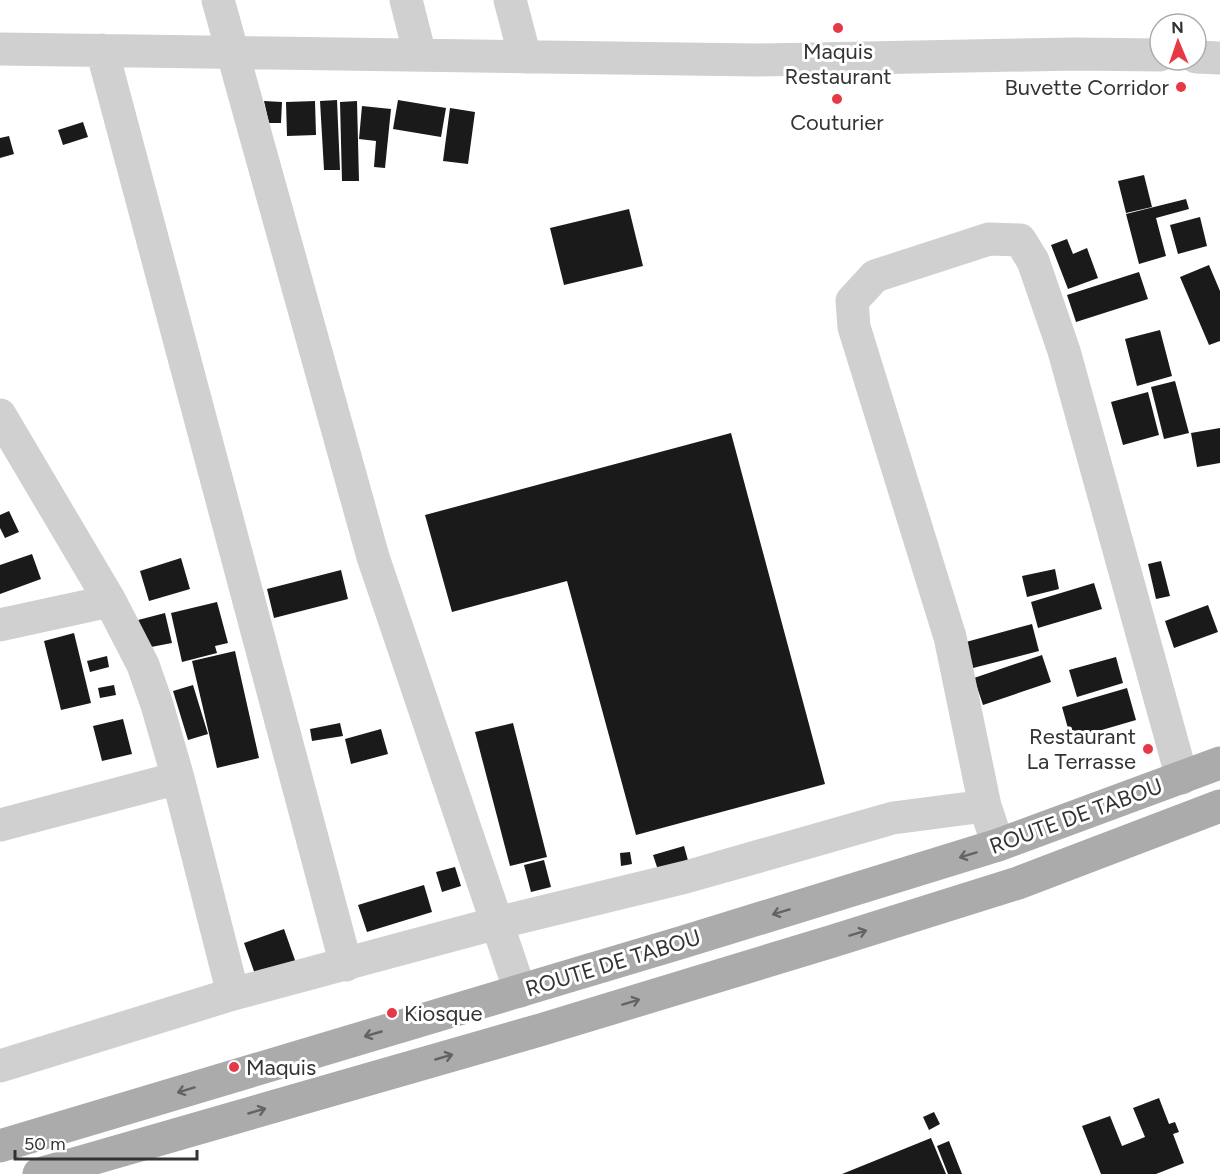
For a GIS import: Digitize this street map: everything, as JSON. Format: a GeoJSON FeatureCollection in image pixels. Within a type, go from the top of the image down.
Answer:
{"type":"FeatureCollection","features":[{"type":"Feature","properties":{"kind":"main road","name":"ROUTE DE TABOU"},"geometry":{"type":"LineString","coordinates":[[0,1146],[998,845],[1220,763]]}},
{"type":"Feature","properties":{"kind":"main road","name":"ROUTE DE TABOU"},"geometry":{"type":"LineString","coordinates":[[39,1174],[551,1027],[1018,884],[1220,806]]}},
{"type":"Feature","properties":{"kind":"street"},"geometry":{"type":"LineString","coordinates":[[218,0],[373,557],[520,991]]}},
{"type":"Feature","properties":{"kind":"street"},"geometry":{"type":"LineString","coordinates":[[406,0],[420,55]]}},
{"type":"Feature","properties":{"kind":"street"},"geometry":{"type":"LineString","coordinates":[[510,0],[525,57]]}},
{"type":"Feature","properties":{"kind":"street"},"geometry":{"type":"LineString","coordinates":[[0,49],[756,60],[1076,54],[1148,56]]}},
{"type":"Feature","properties":{"kind":"street"},"geometry":{"type":"LineString","coordinates":[[102,50],[346,965]]}},
{"type":"Feature","properties":{"kind":"street"},"geometry":{"type":"LineString","coordinates":[[998,845],[985,806],[950,637],[855,327],[852,301],[875,276],[989,239],[1020,240],[1034,261],[1064,351],[1182,778]]}},
{"type":"Feature","properties":{"kind":"street"},"geometry":{"type":"LineString","coordinates":[[2,422],[110,601],[143,665],[178,778],[233,994]]}},
{"type":"Feature","properties":{"kind":"street"},"geometry":{"type":"LineString","coordinates":[[0,625],[110,601]]}},
{"type":"Feature","properties":{"kind":"street"},"geometry":{"type":"LineString","coordinates":[[0,825],[178,778]]}},
{"type":"Feature","properties":{"kind":"street"},"geometry":{"type":"LineString","coordinates":[[0,1066],[233,994],[497,923],[686,877],[893,818],[985,806]]}},
{"type":"Feature","properties":{"kind":"building"},"geometry":{"type":"Polygon","coordinates":[[[337,100],[340,170],[324,170],[320,101],[337,100]]]}},
{"type":"Feature","properties":{"kind":"building"},"geometry":{"type":"Polygon","coordinates":[[[398,100],[446,108],[441,137],[393,129],[398,100]]]}},
{"type":"Feature","properties":{"kind":"building"},"geometry":{"type":"Polygon","coordinates":[[[264,101],[282,102],[281,123],[269,123],[264,101]]]}},
{"type":"Feature","properties":{"kind":"building"},"geometry":{"type":"Polygon","coordinates":[[[315,101],[316,135],[287,136],[286,102],[315,101]]]}},
{"type":"Feature","properties":{"kind":"building"},"geometry":{"type":"Polygon","coordinates":[[[357,101],[359,181],[342,181],[340,102],[357,101]]]}},
{"type":"Feature","properties":{"kind":"building"},"geometry":{"type":"Polygon","coordinates":[[[362,106],[391,109],[385,168],[374,167],[376,141],[359,139],[362,106]]]}},
{"type":"Feature","properties":{"kind":"building"},"geometry":{"type":"Polygon","coordinates":[[[450,108],[475,112],[468,164],[443,161],[450,108]]]}},
{"type":"Feature","properties":{"kind":"building"},"geometry":{"type":"Polygon","coordinates":[[[83,122],[88,137],[63,145],[58,130],[83,122]]]}},
{"type":"Feature","properties":{"kind":"building"},"geometry":{"type":"Polygon","coordinates":[[[9,136],[14,154],[0,158],[0,138],[9,136]]]}},
{"type":"Feature","properties":{"kind":"building"},"geometry":{"type":"Polygon","coordinates":[[[1144,175],[1152,207],[1126,213],[1118,181],[1144,175]]]}},
{"type":"Feature","properties":{"kind":"building"},"geometry":{"type":"Polygon","coordinates":[[[1186,199],[1189,209],[1156,218],[1166,256],[1139,264],[1126,214],[1186,199]]]}},
{"type":"Feature","properties":{"kind":"building"},"geometry":{"type":"Polygon","coordinates":[[[629,209],[643,266],[564,285],[550,228],[629,209]]]}},
{"type":"Feature","properties":{"kind":"building"},"geometry":{"type":"Polygon","coordinates":[[[1200,217],[1207,246],[1178,254],[1170,225],[1200,217]]]}},
{"type":"Feature","properties":{"kind":"building"},"geometry":{"type":"Polygon","coordinates":[[[1067,239],[1073,254],[1087,248],[1098,278],[1068,289],[1051,245],[1067,239]]]}},
{"type":"Feature","properties":{"kind":"building"},"geometry":{"type":"Polygon","coordinates":[[[1209,265],[1220,291],[1220,341],[1209,345],[1180,277],[1209,265]]]}},
{"type":"Feature","properties":{"kind":"building"},"geometry":{"type":"Polygon","coordinates":[[[1139,272],[1148,299],[1076,322],[1067,295],[1139,272]]]}},
{"type":"Feature","properties":{"kind":"building"},"geometry":{"type":"Polygon","coordinates":[[[1160,330],[1172,376],[1137,386],[1125,339],[1160,330]]]}},
{"type":"Feature","properties":{"kind":"building"},"geometry":{"type":"Polygon","coordinates":[[[1175,381],[1189,433],[1164,439],[1151,387],[1175,381]]]}},
{"type":"Feature","properties":{"kind":"building"},"geometry":{"type":"Polygon","coordinates":[[[1148,392],[1159,435],[1123,445],[1111,402],[1148,392]]]}},
{"type":"Feature","properties":{"kind":"building"},"geometry":{"type":"Polygon","coordinates":[[[1220,428],[1220,463],[1197,467],[1191,433],[1220,428]]]}},
{"type":"Feature","properties":{"kind":"building"},"geometry":{"type":"Polygon","coordinates":[[[731,433],[825,784],[636,835],[567,581],[452,612],[425,515],[731,433]]]}},
{"type":"Feature","properties":{"kind":"building"},"geometry":{"type":"Polygon","coordinates":[[[9,511],[19,532],[5,538],[0,528],[0,515],[9,511]]]}},
{"type":"Feature","properties":{"kind":"building"},"geometry":{"type":"Polygon","coordinates":[[[32,554],[41,579],[0,594],[0,565],[32,554]]]}},
{"type":"Feature","properties":{"kind":"building"},"geometry":{"type":"Polygon","coordinates":[[[181,558],[190,589],[149,601],[140,571],[181,558]]]}},
{"type":"Feature","properties":{"kind":"building"},"geometry":{"type":"Polygon","coordinates":[[[1161,561],[1170,596],[1156,599],[1148,564],[1161,561]]]}},
{"type":"Feature","properties":{"kind":"building"},"geometry":{"type":"Polygon","coordinates":[[[1055,569],[1059,589],[1027,597],[1022,576],[1055,569]]]}},
{"type":"Feature","properties":{"kind":"building"},"geometry":{"type":"Polygon","coordinates":[[[341,570],[348,599],[274,618],[267,589],[341,570]]]}},
{"type":"Feature","properties":{"kind":"building"},"geometry":{"type":"Polygon","coordinates":[[[1094,583],[1102,609],[1038,628],[1031,602],[1094,583]]]}},
{"type":"Feature","properties":{"kind":"building"},"geometry":{"type":"Polygon","coordinates":[[[217,602],[228,643],[215,646],[217,653],[182,662],[171,613],[217,602]]]}},
{"type":"Feature","properties":{"kind":"building"},"geometry":{"type":"Polygon","coordinates":[[[1208,605],[1218,632],[1174,648],[1165,621],[1208,605]]]}},
{"type":"Feature","properties":{"kind":"building"},"geometry":{"type":"Polygon","coordinates":[[[165,613],[172,643],[151,647],[138,620],[165,613]]]}},
{"type":"Feature","properties":{"kind":"building"},"geometry":{"type":"Polygon","coordinates":[[[1032,624],[1039,651],[973,668],[966,642],[1032,624]]]}},
{"type":"Feature","properties":{"kind":"building"},"geometry":{"type":"Polygon","coordinates":[[[74,633],[91,703],[61,710],[44,641],[74,633]]]}},
{"type":"Feature","properties":{"kind":"building"},"geometry":{"type":"Polygon","coordinates":[[[235,651],[259,758],[217,768],[192,661],[235,651]]]}},
{"type":"Feature","properties":{"kind":"building"},"geometry":{"type":"Polygon","coordinates":[[[1042,655],[1051,682],[983,705],[974,678],[1042,655]]]}},
{"type":"Feature","properties":{"kind":"building"},"geometry":{"type":"Polygon","coordinates":[[[107,656],[109,667],[90,672],[87,661],[107,656]]]}},
{"type":"Feature","properties":{"kind":"building"},"geometry":{"type":"Polygon","coordinates":[[[1116,657],[1123,683],[1077,697],[1069,670],[1116,657]]]}},
{"type":"Feature","properties":{"kind":"building"},"geometry":{"type":"Polygon","coordinates":[[[114,685],[116,695],[100,698],[98,688],[114,685]]]}},
{"type":"Feature","properties":{"kind":"building"},"geometry":{"type":"Polygon","coordinates":[[[193,685],[208,734],[188,740],[173,691],[193,685]]]}},
{"type":"Feature","properties":{"kind":"building"},"geometry":{"type":"Polygon","coordinates":[[[1127,688],[1136,720],[1071,739],[1062,707],[1127,688]]]}},
{"type":"Feature","properties":{"kind":"building"},"geometry":{"type":"Polygon","coordinates":[[[123,719],[132,754],[102,761],[93,726],[123,719]]]}},
{"type":"Feature","properties":{"kind":"building"},"geometry":{"type":"Polygon","coordinates":[[[340,723],[343,736],[312,741],[310,729],[340,723]]]}},
{"type":"Feature","properties":{"kind":"building"},"geometry":{"type":"Polygon","coordinates":[[[513,723],[547,857],[510,866],[475,732],[513,723]]]}},
{"type":"Feature","properties":{"kind":"building"},"geometry":{"type":"Polygon","coordinates":[[[381,729],[388,754],[351,764],[345,739],[381,729]]]}},
{"type":"Feature","properties":{"kind":"building"},"geometry":{"type":"Polygon","coordinates":[[[684,846],[689,864],[659,873],[653,855],[684,846]]]}},
{"type":"Feature","properties":{"kind":"building"},"geometry":{"type":"Polygon","coordinates":[[[630,852],[632,864],[621,866],[620,853],[630,852]]]}},
{"type":"Feature","properties":{"kind":"building"},"geometry":{"type":"Polygon","coordinates":[[[544,860],[551,887],[531,892],[524,865],[544,860]]]}},
{"type":"Feature","properties":{"kind":"building"},"geometry":{"type":"Polygon","coordinates":[[[455,867],[461,886],[442,892],[436,872],[455,867]]]}},
{"type":"Feature","properties":{"kind":"building"},"geometry":{"type":"Polygon","coordinates":[[[424,885],[432,912],[367,932],[358,905],[424,885]]]}},
{"type":"Feature","properties":{"kind":"building"},"geometry":{"type":"Polygon","coordinates":[[[284,929],[296,963],[256,977],[244,943],[284,929]]]}},
{"type":"Feature","properties":{"kind":"building"},"geometry":{"type":"Polygon","coordinates":[[[1159,1098],[1169,1124],[1175,1122],[1179,1132],[1173,1134],[1184,1163],[1156,1174],[1101,1174],[1082,1126],[1110,1116],[1122,1146],[1145,1137],[1133,1108],[1159,1098]]]}},
{"type":"Feature","properties":{"kind":"building"},"geometry":{"type":"Polygon","coordinates":[[[934,1112],[940,1124],[929,1130],[923,1117],[934,1112]]]}},
{"type":"Feature","properties":{"kind":"building"},"geometry":{"type":"Polygon","coordinates":[[[931,1138],[946,1174],[842,1174],[931,1138]]]}},
{"type":"Feature","properties":{"kind":"building"},"geometry":{"type":"Polygon","coordinates":[[[949,1141],[962,1174],[948,1174],[937,1146],[949,1141]]]}},
{"type":"Feature","properties":{"kind":"place","name":"Maquis Restaurant"},"geometry":{"type":"Point","coordinates":[838,28]}},
{"type":"Feature","properties":{"kind":"place","name":"Buvette Corridor"},"geometry":{"type":"Point","coordinates":[1181,87]}},
{"type":"Feature","properties":{"kind":"place","name":"Couturier"},"geometry":{"type":"Point","coordinates":[837,99]}},
{"type":"Feature","properties":{"kind":"place","name":"Restaurant La Terrasse"},"geometry":{"type":"Point","coordinates":[1148,749]}},
{"type":"Feature","properties":{"kind":"place","name":"Kiosque"},"geometry":{"type":"Point","coordinates":[392,1013]}},
{"type":"Feature","properties":{"kind":"place","name":"Maquis"},"geometry":{"type":"Point","coordinates":[234,1067]}}]}
